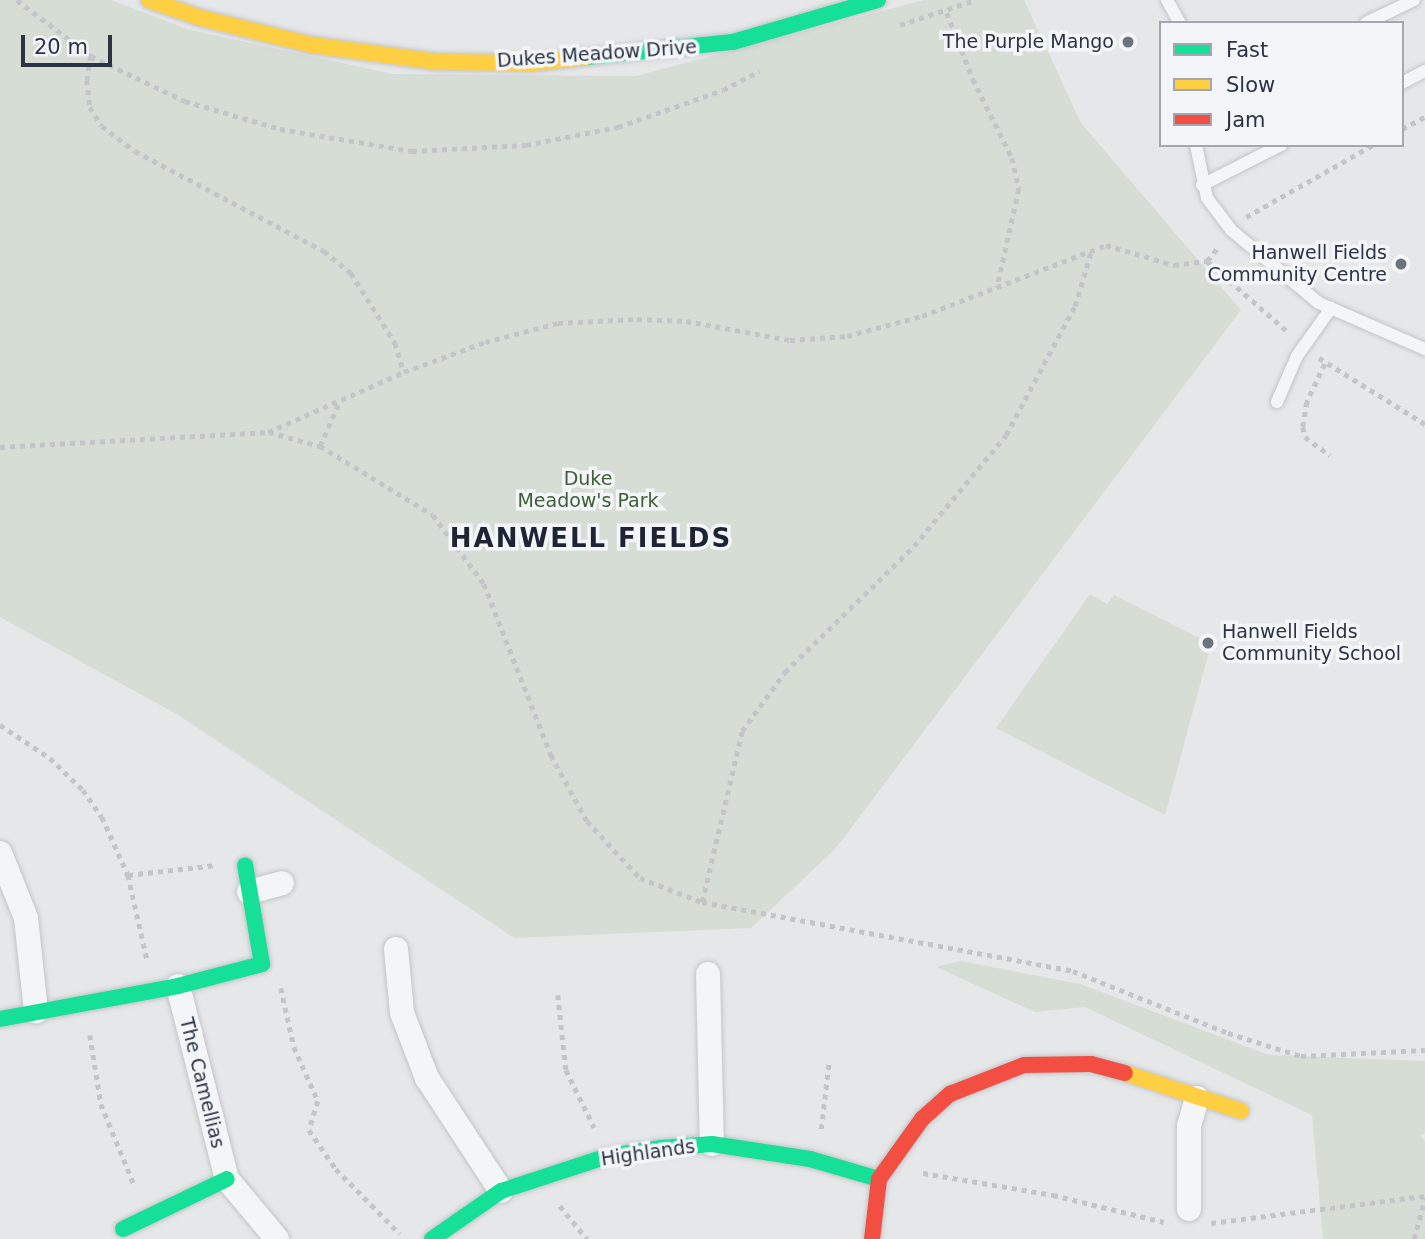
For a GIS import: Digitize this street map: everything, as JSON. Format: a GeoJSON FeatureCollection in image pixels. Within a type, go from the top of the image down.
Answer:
{"type":"FeatureCollection","features":[{"type":"Feature","properties":{"kind":"street","name":"Dukes Meadow Drive"},"geometry":{"type":"LineString","coordinates":[[149,0],[201,18],[312,45],[438,62],[520,62],[733,42],[877,0]]}},
{"type":"Feature","properties":{"kind":"street"},"geometry":{"type":"LineString","coordinates":[[0,853],[26,918],[36,1011]]}},
{"type":"Feature","properties":{"kind":"street"},"geometry":{"type":"LineString","coordinates":[[0,1019],[178,986],[262,964],[244,865]]}},
{"type":"Feature","properties":{"kind":"street"},"geometry":{"type":"LineString","coordinates":[[249,892],[282,883]]}},
{"type":"Feature","properties":{"kind":"street"},"geometry":{"type":"LineString","coordinates":[[396,949],[402,1013],[427,1078],[501,1191]]}},
{"type":"Feature","properties":{"kind":"street"},"geometry":{"type":"LineString","coordinates":[[708,974],[712,1144]]}},
{"type":"Feature","properties":{"kind":"street","name":"The Camellias"},"geometry":{"type":"LineString","coordinates":[[178,986],[227,1179],[276,1239]]}},
{"type":"Feature","properties":{"kind":"street"},"geometry":{"type":"LineString","coordinates":[[872,1239],[879,1179],[922,1119],[950,1094],[1024,1065],[1091,1064],[1149,1079],[1197,1098],[1241,1111]]}},
{"type":"Feature","properties":{"kind":"street"},"geometry":{"type":"LineString","coordinates":[[1196,1217],[1189,1126],[1197,1098]]}},
{"type":"Feature","properties":{"kind":"street","name":"Highlands"},"geometry":{"type":"LineString","coordinates":[[432,1239],[501,1191],[605,1157],[712,1144],[817,1161],[879,1179]]}},
{"type":"Feature","properties":{"kind":"street"},"geometry":{"type":"LineString","coordinates":[[123,1229],[227,1179]]}},
{"type":"Feature","properties":{"kind":"lane"},"geometry":{"type":"LineString","coordinates":[[1167,0],[1179,21]]}},
{"type":"Feature","properties":{"kind":"lane"},"geometry":{"type":"LineString","coordinates":[[1370,21],[1414,0]]}},
{"type":"Feature","properties":{"kind":"lane"},"geometry":{"type":"LineString","coordinates":[[1404,82],[1425,71]]}},
{"type":"Feature","properties":{"kind":"lane"},"geometry":{"type":"LineString","coordinates":[[1196,147],[1202,185],[1231,230],[1331,308],[1425,349]]}},
{"type":"Feature","properties":{"kind":"lane"},"geometry":{"type":"LineString","coordinates":[[1202,185],[1276,147]]}},
{"type":"Feature","properties":{"kind":"lane"},"geometry":{"type":"LineString","coordinates":[[1277,402],[1297,356],[1331,308]]}},
{"type":"Feature","properties":{"kind":"path"},"geometry":{"type":"LineString","coordinates":[[947,13],[973,79],[1012,158],[1019,189],[997,288]]}},
{"type":"Feature","properties":{"kind":"path"},"geometry":{"type":"LineString","coordinates":[[91,57],[87,80],[90,107],[102,126],[135,151],[324,251],[351,273],[395,343],[404,372]]}},
{"type":"Feature","properties":{"kind":"path"},"geometry":{"type":"LineString","coordinates":[[1404,128],[1425,117]]}},
{"type":"Feature","properties":{"kind":"path"},"geometry":{"type":"LineString","coordinates":[[0,447],[268,432],[338,405],[404,372],[485,342],[558,323],[636,318],[685,321],[790,340],[847,336],[922,316],[1106,245],[1174,265],[1207,261],[1231,230],[1253,210],[1369,147]]}},
{"type":"Feature","properties":{"kind":"path"},"geometry":{"type":"LineString","coordinates":[[702,902],[742,731],[785,671],[915,546],[1006,435],[1075,306],[1091,251]]}},
{"type":"Feature","properties":{"kind":"path"},"geometry":{"type":"LineString","coordinates":[[1325,364],[1307,402],[1303,428],[1305,437],[1330,455]]}},
{"type":"Feature","properties":{"kind":"path"},"geometry":{"type":"LineString","coordinates":[[320,446],[338,405]]}},
{"type":"Feature","properties":{"kind":"path"},"geometry":{"type":"LineString","coordinates":[[268,432],[320,446],[433,514],[484,584],[551,755],[587,821],[640,878],[702,902],[1073,971],[1228,1033],[1301,1056],[1425,1050]]}},
{"type":"Feature","properties":{"kind":"path"},"geometry":{"type":"LineString","coordinates":[[1,728],[50,758],[83,790],[102,817],[128,875],[153,991]]}},
{"type":"Feature","properties":{"kind":"path"},"geometry":{"type":"LineString","coordinates":[[128,875],[244,865]]}},
{"type":"Feature","properties":{"kind":"path"},"geometry":{"type":"LineString","coordinates":[[262,964],[280,986],[294,1047],[318,1101],[309,1130],[336,1169],[406,1239]]}},
{"type":"Feature","properties":{"kind":"path"},"geometry":{"type":"LineString","coordinates":[[558,995],[566,1070],[605,1157]]}},
{"type":"Feature","properties":{"kind":"path"},"geometry":{"type":"LineString","coordinates":[[85,1003],[101,1104],[148,1217]]}},
{"type":"Feature","properties":{"kind":"path"},"geometry":{"type":"LineString","coordinates":[[817,1161],[830,1062]]}},
{"type":"Feature","properties":{"kind":"path"},"geometry":{"type":"LineString","coordinates":[[892,1163],[932,1176],[1053,1195],[1167,1222]]}},
{"type":"Feature","properties":{"kind":"path"},"geometry":{"type":"LineString","coordinates":[[1196,1217],[1425,1197],[1414,1239]]}},
{"type":"Feature","properties":{"kind":"green space","name":"Duke Meadow's Park"},"geometry":{"type":"Polygon","coordinates":[[[0,0],[111,0],[190,30],[393,74],[636,76],[924,0],[1024,0],[1081,123],[1241,310],[836,848],[751,928],[514,938],[178,715],[0,617],[0,0]]]}},
{"type":"Feature","properties":{"kind":"green space"},"geometry":{"type":"Polygon","coordinates":[[[1090,594],[1107,604],[1114,595],[1211,644],[1165,815],[996,728],[1090,594]]]}},
{"type":"Feature","properties":{"kind":"green space"},"geometry":{"type":"Polygon","coordinates":[[[961,961],[1080,984],[1269,1055],[1425,1061],[1425,1133],[1420,1135],[1425,1142],[1425,1239],[1323,1239],[1312,1115],[1085,1007],[1035,1012],[936,967],[961,961]]]}},
{"type":"Feature","properties":{"kind":"traffic: fast"},"geometry":{"type":"LineString","coordinates":[[587,57],[733,42],[878,0]]}},
{"type":"Feature","properties":{"kind":"traffic: fast"},"geometry":{"type":"LineString","coordinates":[[0,1019],[178,986],[262,964],[245,865]]}},
{"type":"Feature","properties":{"kind":"traffic: fast"},"geometry":{"type":"LineString","coordinates":[[432,1239],[501,1191],[605,1157],[661,1148],[712,1144],[810,1159],[879,1179]]}},
{"type":"Feature","properties":{"kind":"traffic: fast"},"geometry":{"type":"LineString","coordinates":[[123,1229],[227,1179]]}},
{"type":"Feature","properties":{"kind":"traffic: slow"},"geometry":{"type":"LineString","coordinates":[[149,0],[201,18],[312,45],[438,62],[533,63],[587,57]]}},
{"type":"Feature","properties":{"kind":"traffic: slow"},"geometry":{"type":"LineString","coordinates":[[1125,1073],[1241,1111]]}},
{"type":"Feature","properties":{"kind":"traffic: jam"},"geometry":{"type":"LineString","coordinates":[[872,1239],[879,1179],[922,1119],[950,1094],[1024,1065],[1091,1064],[1125,1073]]}},
{"type":"Feature","properties":{"kind":"place","name":"The Purple Mango"},"geometry":{"type":"Point","coordinates":[1128,42]}},
{"type":"Feature","properties":{"kind":"place","name":"Hanwell Fields Community Centre"},"geometry":{"type":"Point","coordinates":[1401,264]}},
{"type":"Feature","properties":{"kind":"place","name":"Hanwell Fields Community School"},"geometry":{"type":"Point","coordinates":[1208,643]}},
{"type":"Feature","properties":{"kind":"district","name":"HANWELL FIELDS"},"geometry":{"type":"Point","coordinates":[591,539]}}]}
